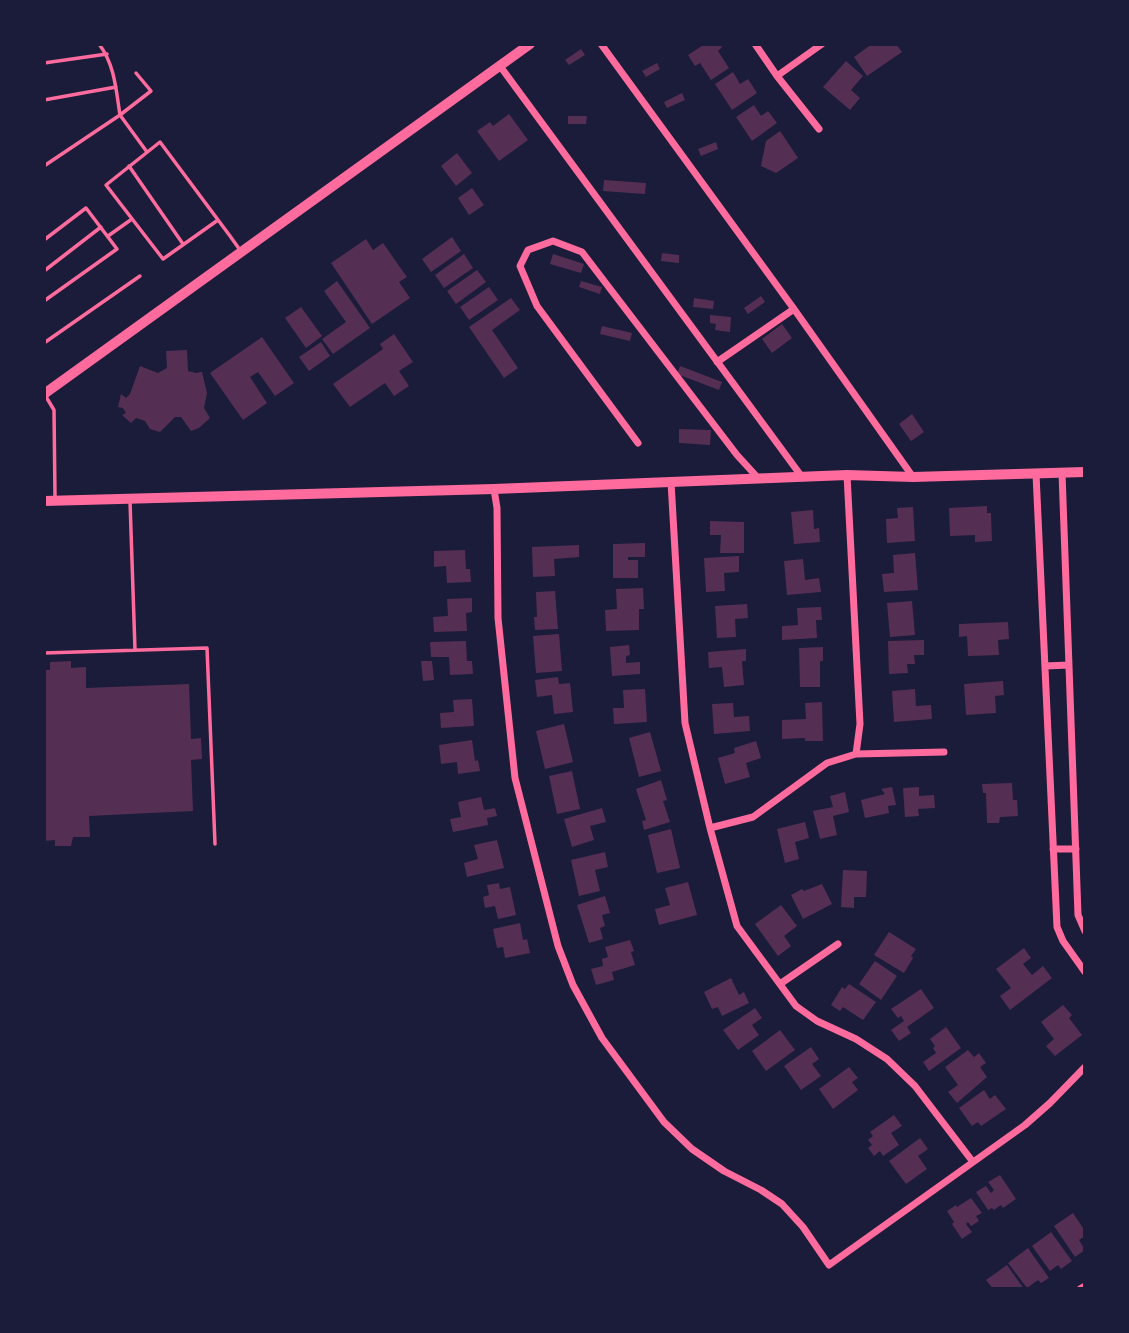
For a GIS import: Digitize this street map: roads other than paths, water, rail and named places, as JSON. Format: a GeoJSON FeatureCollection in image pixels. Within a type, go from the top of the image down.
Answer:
{"type":"FeatureCollection","features":[{"type":"Feature","properties":{"kind":"main road"},"geometry":{"type":"LineString","coordinates":[[49,501],[494,489],[847,475],[913,477],[1085,472]]}},
{"type":"Feature","properties":{"kind":"street"},"geometry":{"type":"LineString","coordinates":[[44,394],[530,44]]}},
{"type":"Feature","properties":{"kind":"street"},"geometry":{"type":"LineString","coordinates":[[601,44],[913,477]]}},
{"type":"Feature","properties":{"kind":"street"},"geometry":{"type":"LineString","coordinates":[[755,44],[819,129]]}},
{"type":"Feature","properties":{"kind":"street"},"geometry":{"type":"LineString","coordinates":[[777,76],[822,44]]}},
{"type":"Feature","properties":{"kind":"street"},"geometry":{"type":"LineString","coordinates":[[500,66],[802,477]]}},
{"type":"Feature","properties":{"kind":"street"},"geometry":{"type":"LineString","coordinates":[[638,443],[537,306],[520,266],[528,250],[554,240],[582,252],[737,455],[758,478]]}},
{"type":"Feature","properties":{"kind":"street"},"geometry":{"type":"LineString","coordinates":[[718,362],[794,309]]}},
{"type":"Feature","properties":{"kind":"street"},"geometry":{"type":"LineString","coordinates":[[1062,473],[1078,915],[1085,931]]}},
{"type":"Feature","properties":{"kind":"street"},"geometry":{"type":"LineString","coordinates":[[1036,474],[1057,927],[1063,941],[1085,972]]}},
{"type":"Feature","properties":{"kind":"street"},"geometry":{"type":"LineString","coordinates":[[847,475],[860,724],[856,754]]}},
{"type":"Feature","properties":{"kind":"street"},"geometry":{"type":"LineString","coordinates":[[671,482],[685,723],[737,926],[796,1006],[817,1021],[856,1039],[887,1059],[915,1086],[973,1162]]}},
{"type":"Feature","properties":{"kind":"street"},"geometry":{"type":"LineString","coordinates":[[494,489],[497,508],[498,618],[515,778],[558,946],[573,985],[602,1038],[664,1122],[692,1149],[724,1171],[782,1203],[803,1227],[829,1265],[1042,1111],[1085,1067]]}},
{"type":"Feature","properties":{"kind":"street"},"geometry":{"type":"LineString","coordinates":[[1045,666],[1069,666]]}},
{"type":"Feature","properties":{"kind":"street"},"geometry":{"type":"LineString","coordinates":[[710,828],[753,817],[827,762],[856,754],[944,752]]}},
{"type":"Feature","properties":{"kind":"street"},"geometry":{"type":"LineString","coordinates":[[1053,849],[1076,849]]}},
{"type":"Feature","properties":{"kind":"street"},"geometry":{"type":"LineString","coordinates":[[780,985],[838,944]]}},
{"type":"Feature","properties":{"kind":"street"},"geometry":{"type":"LineString","coordinates":[[1080,1289],[1085,1286]]}},
{"type":"Feature","properties":{"kind":"lane"},"geometry":{"type":"LineString","coordinates":[[99,44],[107,54],[114,73],[120,116],[146,152]]}},
{"type":"Feature","properties":{"kind":"lane"},"geometry":{"type":"LineString","coordinates":[[44,63],[107,54]]}},
{"type":"Feature","properties":{"kind":"lane"},"geometry":{"type":"LineString","coordinates":[[44,166],[120,116],[151,91],[136,74]]}},
{"type":"Feature","properties":{"kind":"lane"},"geometry":{"type":"LineString","coordinates":[[44,100],[116,87]]}},
{"type":"Feature","properties":{"kind":"lane"},"geometry":{"type":"LineString","coordinates":[[218,220],[163,259],[106,185],[160,142],[242,252]]}},
{"type":"Feature","properties":{"kind":"lane"},"geometry":{"type":"LineString","coordinates":[[130,166],[183,244]]}},
{"type":"Feature","properties":{"kind":"lane"},"geometry":{"type":"LineString","coordinates":[[44,240],[86,208],[117,249],[44,302]]}},
{"type":"Feature","properties":{"kind":"lane"},"geometry":{"type":"LineString","coordinates":[[108,236],[132,219]]}},
{"type":"Feature","properties":{"kind":"lane"},"geometry":{"type":"LineString","coordinates":[[44,271],[101,227]]}},
{"type":"Feature","properties":{"kind":"lane"},"geometry":{"type":"LineString","coordinates":[[44,343],[140,276]]}},
{"type":"Feature","properties":{"kind":"lane"},"geometry":{"type":"LineString","coordinates":[[44,394],[54,410],[49,501]]}},
{"type":"Feature","properties":{"kind":"lane"},"geometry":{"type":"LineString","coordinates":[[130,499],[135,650]]}},
{"type":"Feature","properties":{"kind":"lane"},"geometry":{"type":"LineString","coordinates":[[44,653],[207,648],[215,844]]}}]}
